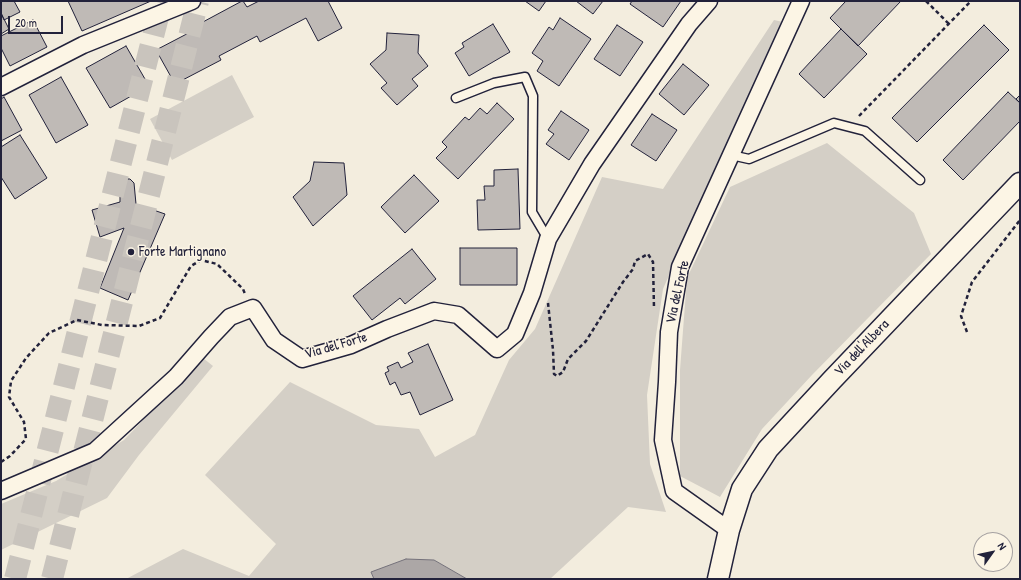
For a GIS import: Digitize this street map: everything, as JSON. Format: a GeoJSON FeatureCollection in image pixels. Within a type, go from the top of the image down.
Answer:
{"type":"FeatureCollection","features":[{"type":"Feature","properties":{"kind":"street"},"geometry":{"type":"LineString","coordinates":[[1,87],[83,45],[192,1]]}},
{"type":"Feature","properties":{"kind":"street","name":"Via del Forte"},"geometry":{"type":"LineString","coordinates":[[253,308],[274,340],[302,359],[351,345],[434,311],[458,315],[496,349],[515,334],[532,293],[548,239],[592,164],[689,24],[709,1]]}},
{"type":"Feature","properties":{"kind":"street","name":"Via del Forte"},"geometry":{"type":"LineString","coordinates":[[729,530],[674,491],[663,440],[669,332],[680,267],[801,1]]}},
{"type":"Feature","properties":{"kind":"street","name":"Via dell'Albera"},"geometry":{"type":"LineString","coordinates":[[718,579],[729,530],[742,489],[768,449],[1020,183]]}},
{"type":"Feature","properties":{"kind":"street"},"geometry":{"type":"LineString","coordinates":[[1,491],[95,451],[176,377],[230,317],[253,308]]}},
{"type":"Feature","properties":{"kind":"lane"},"geometry":{"type":"LineString","coordinates":[[456,98],[494,83],[524,77],[533,96],[532,212],[548,239]]}},
{"type":"Feature","properties":{"kind":"lane"},"geometry":{"type":"LineString","coordinates":[[731,155],[749,159],[834,123],[865,131],[920,180]]}},
{"type":"Feature","properties":{"kind":"path"},"geometry":{"type":"LineString","coordinates":[[926,1],[949,24]]}},
{"type":"Feature","properties":{"kind":"path"},"geometry":{"type":"LineString","coordinates":[[849,127],[971,1]]}},
{"type":"Feature","properties":{"kind":"path"},"geometry":{"type":"LineString","coordinates":[[967,332],[961,316],[972,282],[1020,220]]}},
{"type":"Feature","properties":{"kind":"path"},"geometry":{"type":"LineString","coordinates":[[548,303],[554,374],[557,376],[563,372],[568,359],[586,341],[623,282],[633,269],[635,261],[648,254],[653,262],[654,311]]}},
{"type":"Feature","properties":{"kind":"path"},"geometry":{"type":"LineString","coordinates":[[1,462],[10,456],[26,439],[24,422],[9,397],[12,380],[26,358],[49,333],[77,320],[102,325],[139,326],[160,318],[192,266],[201,260],[217,264],[243,289],[253,308]]}},
{"type":"Feature","properties":{"kind":"shaded area"},"geometry":{"type":"Polygon","coordinates":[[[774,20],[783,22],[732,132],[663,289],[647,395],[650,464],[666,512],[628,507],[550,579],[467,579],[434,560],[371,572],[374,579],[126,579],[183,549],[249,576],[276,544],[205,475],[290,382],[376,425],[419,429],[435,457],[475,435],[509,360],[535,329],[602,177],[663,189],[774,20]]]}},
{"type":"Feature","properties":{"kind":"shaded area"},"geometry":{"type":"Polygon","coordinates":[[[232,75],[254,117],[172,160],[150,119],[232,75]]]}},
{"type":"Feature","properties":{"kind":"shaded area"},"geometry":{"type":"Polygon","coordinates":[[[827,143],[914,213],[931,254],[812,375],[762,429],[720,497],[680,476],[680,370],[687,278],[730,187],[827,143]]]}},
{"type":"Feature","properties":{"kind":"shaded area"},"geometry":{"type":"Polygon","coordinates":[[[203,358],[213,366],[139,455],[107,498],[1,550],[1,504],[56,481],[124,440],[203,358]]]}},
{"type":"Feature","properties":{"kind":"shaded area"},"geometry":{"type":"Polygon","coordinates":[[[406,559],[434,560],[467,579],[374,579],[371,572],[406,559]]]}},
{"type":"Feature","properties":{"kind":"building"},"geometry":{"type":"Polygon","coordinates":[[[1,1],[14,1],[20,12],[4,20],[1,13],[1,1]]]}},
{"type":"Feature","properties":{"kind":"building"},"geometry":{"type":"Polygon","coordinates":[[[68,1],[151,1],[82,31],[68,1]]]}},
{"type":"Feature","properties":{"kind":"building"},"geometry":{"type":"Polygon","coordinates":[[[242,1],[247,7],[259,1],[328,1],[342,28],[318,41],[306,18],[260,42],[257,36],[219,56],[221,60],[175,84],[156,50],[202,26],[201,23],[242,1]]]}},
{"type":"Feature","properties":{"kind":"building"},"geometry":{"type":"Polygon","coordinates":[[[525,1],[546,1],[539,11],[525,1]]]}},
{"type":"Feature","properties":{"kind":"building"},"geometry":{"type":"Polygon","coordinates":[[[576,1],[603,1],[593,14],[576,1]]]}},
{"type":"Feature","properties":{"kind":"building"},"geometry":{"type":"Polygon","coordinates":[[[632,1],[681,1],[663,27],[630,4],[632,1]]]}},
{"type":"Feature","properties":{"kind":"building"},"geometry":{"type":"Polygon","coordinates":[[[846,1],[901,1],[858,46],[830,18],[846,1]]]}},
{"type":"Feature","properties":{"kind":"building"},"geometry":{"type":"Polygon","coordinates":[[[1,13],[9,29],[1,34],[1,13]]]}},
{"type":"Feature","properties":{"kind":"building"},"geometry":{"type":"Polygon","coordinates":[[[560,18],[591,39],[559,86],[537,71],[543,61],[532,53],[549,27],[553,30],[560,18]]]}},
{"type":"Feature","properties":{"kind":"building"},"geometry":{"type":"Polygon","coordinates":[[[33,20],[47,47],[10,66],[1,48],[1,36],[33,20]]]}},
{"type":"Feature","properties":{"kind":"building"},"geometry":{"type":"Polygon","coordinates":[[[493,24],[510,52],[469,76],[455,53],[464,47],[462,43],[493,24]]]}},
{"type":"Feature","properties":{"kind":"building"},"geometry":{"type":"Polygon","coordinates":[[[617,25],[643,42],[620,76],[594,59],[617,25]]]}},
{"type":"Feature","properties":{"kind":"building"},"geometry":{"type":"Polygon","coordinates":[[[984,25],[1009,50],[917,142],[892,118],[984,25]]]}},
{"type":"Feature","properties":{"kind":"building"},"geometry":{"type":"Polygon","coordinates":[[[841,29],[867,54],[824,98],[799,74],[841,29]]]}},
{"type":"Feature","properties":{"kind":"building"},"geometry":{"type":"Polygon","coordinates":[[[387,33],[419,35],[418,53],[428,66],[412,79],[418,86],[397,105],[381,88],[387,83],[370,64],[386,50],[387,33]]]}},
{"type":"Feature","properties":{"kind":"building"},"geometry":{"type":"Polygon","coordinates":[[[126,46],[149,86],[110,108],[86,68],[126,46]]]}},
{"type":"Feature","properties":{"kind":"building"},"geometry":{"type":"Polygon","coordinates":[[[683,64],[709,85],[684,115],[659,94],[683,64]]]}},
{"type":"Feature","properties":{"kind":"building"},"geometry":{"type":"Polygon","coordinates":[[[61,77],[88,125],[56,143],[29,95],[61,77]]]}},
{"type":"Feature","properties":{"kind":"building"},"geometry":{"type":"Polygon","coordinates":[[[1008,92],[1020,103],[1020,121],[963,180],[943,160],[1008,92]]]}},
{"type":"Feature","properties":{"kind":"building"},"geometry":{"type":"Polygon","coordinates":[[[1020,95],[1020,103],[1016,99],[1020,95]]]}},
{"type":"Feature","properties":{"kind":"building"},"geometry":{"type":"Polygon","coordinates":[[[4,97],[22,130],[1,141],[1,99],[4,97]]]}},
{"type":"Feature","properties":{"kind":"building"},"geometry":{"type":"Polygon","coordinates":[[[497,103],[514,119],[458,179],[436,158],[447,147],[442,142],[465,117],[469,120],[480,108],[487,114],[497,103]]]}},
{"type":"Feature","properties":{"kind":"building"},"geometry":{"type":"Polygon","coordinates":[[[561,111],[589,130],[569,160],[546,144],[554,134],[548,130],[561,111]]]}},
{"type":"Feature","properties":{"kind":"building"},"geometry":{"type":"Polygon","coordinates":[[[652,114],[677,130],[656,161],[631,145],[652,114]]]}},
{"type":"Feature","properties":{"kind":"building"},"geometry":{"type":"Polygon","coordinates":[[[20,135],[47,178],[15,199],[1,177],[1,147],[20,135]]]}},
{"type":"Feature","properties":{"kind":"building"},"geometry":{"type":"Polygon","coordinates":[[[314,162],[344,163],[347,195],[313,226],[293,197],[310,181],[314,162]]]}},
{"type":"Feature","properties":{"kind":"building"},"geometry":{"type":"Polygon","coordinates":[[[518,169],[520,229],[478,230],[477,200],[485,200],[484,186],[494,186],[494,170],[518,169]]]}},
{"type":"Feature","properties":{"kind":"building"},"geometry":{"type":"Polygon","coordinates":[[[414,175],[439,201],[405,233],[381,207],[414,175]]]}},
{"type":"Feature","properties":{"kind":"building","name":"Forte Martignano"},"geometry":{"type":"Polygon","coordinates":[[[130,179],[134,183],[136,204],[165,214],[128,300],[100,288],[124,228],[100,237],[92,210],[120,202],[120,184],[123,180],[130,179]]]}},
{"type":"Feature","properties":{"kind":"building"},"geometry":{"type":"Polygon","coordinates":[[[460,248],[517,248],[517,285],[460,285],[460,248]]]}},
{"type":"Feature","properties":{"kind":"building"},"geometry":{"type":"Polygon","coordinates":[[[412,249],[436,279],[405,304],[400,298],[372,320],[353,296],[412,249]]]}},
{"type":"Feature","properties":{"kind":"building"},"geometry":{"type":"Polygon","coordinates":[[[428,344],[453,400],[420,415],[410,392],[401,395],[395,382],[390,385],[385,373],[389,371],[387,367],[398,362],[401,368],[413,362],[408,353],[428,344]]]}},
{"type":"Feature","properties":{"kind":"tunnel"},"geometry":{"type":"LineString","coordinates":[[15,579],[162,1]]}},
{"type":"Feature","properties":{"kind":"tunnel"},"geometry":{"type":"LineString","coordinates":[[52,579],[198,1]]}},
{"type":"Feature","properties":{"kind":"place","name":"Forte Martignano"},"geometry":{"type":"Point","coordinates":[131,252]}}]}
